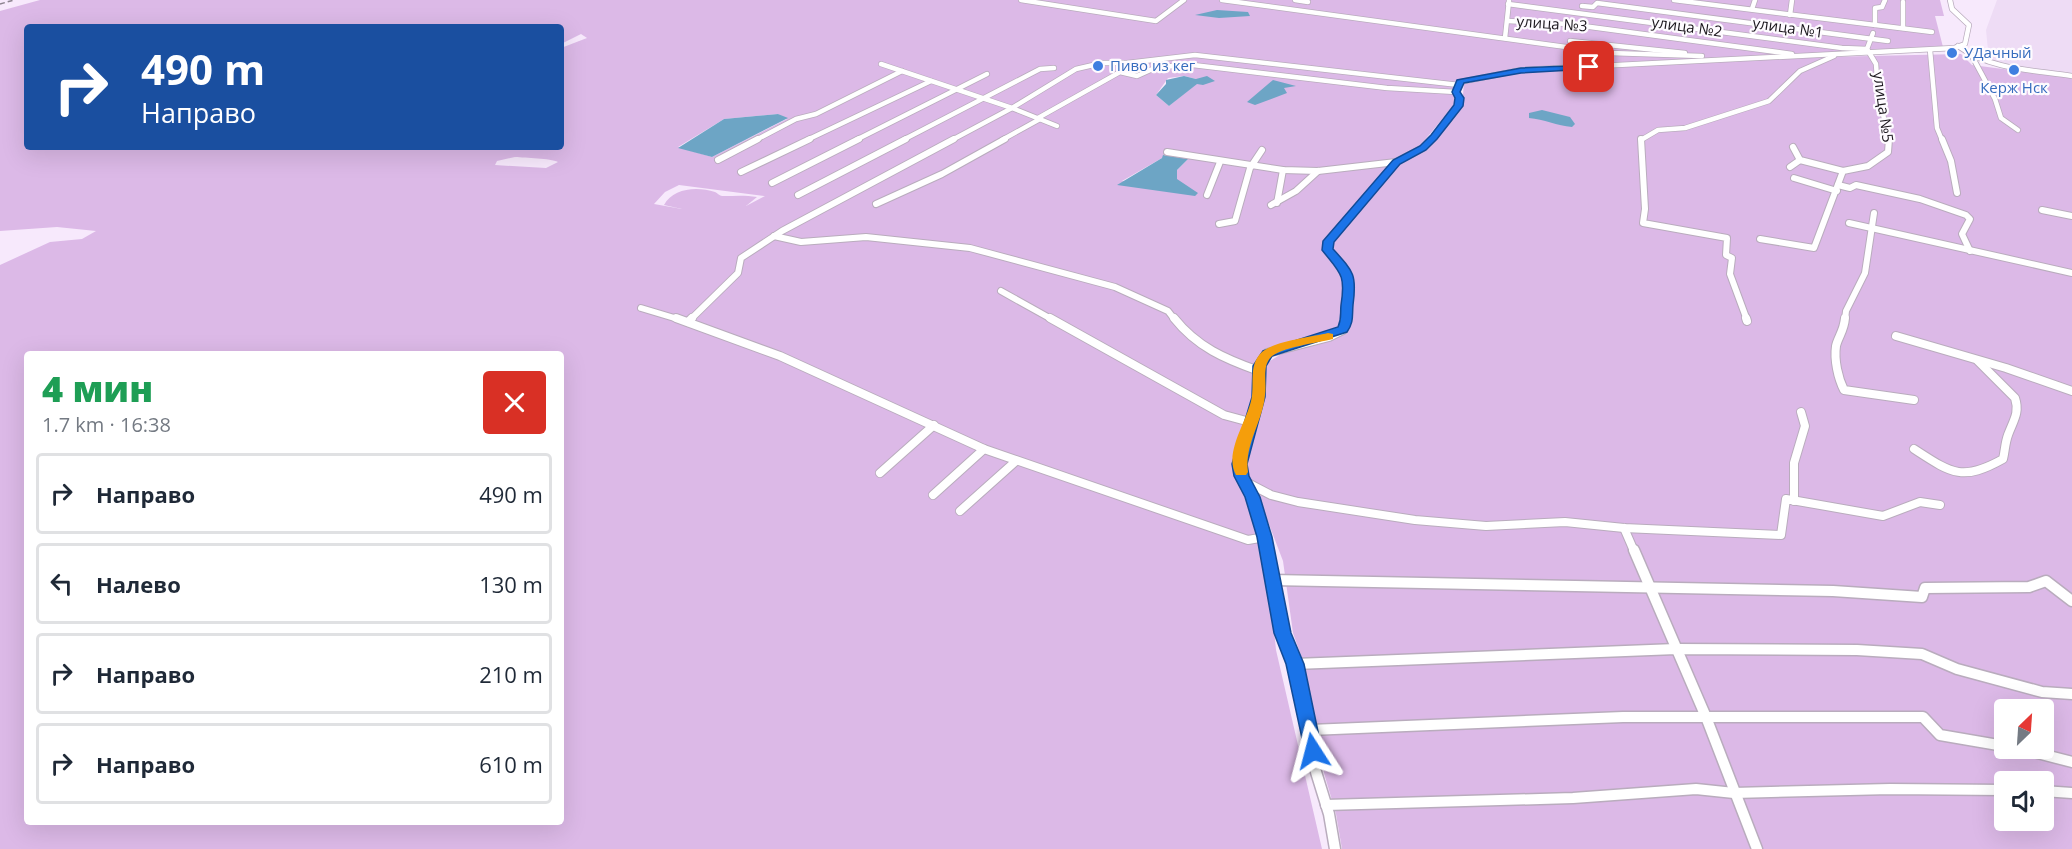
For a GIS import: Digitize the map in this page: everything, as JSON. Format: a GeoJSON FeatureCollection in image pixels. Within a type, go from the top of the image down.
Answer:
{"type":"FeatureCollection","features":[{"type":"Feature","properties":{"kind":"street"},"geometry":{"type":"LineString","coordinates":[[1021,0],[1156,21],[1184,0]]}},
{"type":"Feature","properties":{"kind":"street"},"geometry":{"type":"LineString","coordinates":[[1222,0],[1631,55],[1712,56]]}},
{"type":"Feature","properties":{"kind":"street"},"geometry":{"type":"LineString","coordinates":[[1295,0],[1311,1]]}},
{"type":"Feature","properties":{"kind":"street"},"geometry":{"type":"LineString","coordinates":[[1674,0],[1932,32]]}},
{"type":"Feature","properties":{"kind":"street"},"geometry":{"type":"LineString","coordinates":[[1752,9],[1755,0]]}},
{"type":"Feature","properties":{"kind":"street"},"geometry":{"type":"LineString","coordinates":[[1790,15],[1792,0]]}},
{"type":"Feature","properties":{"kind":"street"},"geometry":{"type":"LineString","coordinates":[[1875,25],[1875,8],[1882,7],[1885,0]]}},
{"type":"Feature","properties":{"kind":"street"},"geometry":{"type":"LineString","coordinates":[[1167,152],[1283,170],[1318,171],[1396,162],[1423,148],[1434,137],[1458,106],[1459,98],[1456,92],[1460,82],[1478,76],[1521,70],[1930,51],[1965,44],[1969,25],[1952,9],[1950,0]]}},
{"type":"Feature","properties":{"kind":"street"},"geometry":{"type":"LineString","coordinates":[[1302,4],[1311,1]]}},
{"type":"Feature","properties":{"kind":"street"},"geometry":{"type":"LineString","coordinates":[[1505,38],[1509,2]]}},
{"type":"Feature","properties":{"kind":"street","name":"улица №2"},"geometry":{"type":"LineString","coordinates":[[1509,2],[1842,48],[1867,49]]}},
{"type":"Feature","properties":{"kind":"street"},"geometry":{"type":"LineString","coordinates":[[1903,2],[1903,28]]}},
{"type":"Feature","properties":{"kind":"street","name":"улица №1"},"geometry":{"type":"LineString","coordinates":[[1582,6],[1593,7],[1597,3],[1873,36],[1888,41]]}},
{"type":"Feature","properties":{"kind":"street","name":"улица №3"},"geometry":{"type":"LineString","coordinates":[[1508,21],[1568,24],[1811,56]]}},
{"type":"Feature","properties":{"kind":"street"},"geometry":{"type":"LineString","coordinates":[[1873,36],[1867,49],[1873,53]]}},
{"type":"Feature","properties":{"kind":"street"},"geometry":{"type":"LineString","coordinates":[[1570,41],[1737,60]]}},
{"type":"Feature","properties":{"kind":"street"},"geometry":{"type":"LineString","coordinates":[[1958,46],[1973,58],[1995,99],[2001,118],[2018,130]]}},
{"type":"Feature","properties":{"kind":"street"},"geometry":{"type":"LineString","coordinates":[[1930,51],[1937,128],[1951,161],[1957,193]]}},
{"type":"Feature","properties":{"kind":"street","name":"улица №5"},"geometry":{"type":"LineString","coordinates":[[1843,171],[1868,166],[1888,152],[1890,139],[1878,90],[1878,67],[1873,53]]}},
{"type":"Feature","properties":{"kind":"street"},"geometry":{"type":"LineString","coordinates":[[688,321],[738,273],[741,258],[774,236],[1012,108],[1076,69],[1102,63],[1127,63],[1195,55],[1302,69],[1459,85]]}},
{"type":"Feature","properties":{"kind":"street"},"geometry":{"type":"LineString","coordinates":[[1747,321],[1730,274],[1732,258],[1726,255],[1727,238],[1642,223],[1645,209],[1641,139],[1658,130],[1685,128],[1768,101],[1800,71],[1823,63],[1835,55]]}},
{"type":"Feature","properties":{"kind":"street"},"geometry":{"type":"LineString","coordinates":[[1973,58],[2072,76]]}},
{"type":"Feature","properties":{"kind":"street"},"geometry":{"type":"LineString","coordinates":[[881,64],[1012,108],[1057,126]]}},
{"type":"Feature","properties":{"kind":"street"},"geometry":{"type":"LineString","coordinates":[[876,204],[942,174],[1120,72],[1137,76],[1157,67],[1193,65],[1387,88],[1456,92]]}},
{"type":"Feature","properties":{"kind":"street"},"geometry":{"type":"LineString","coordinates":[[798,195],[1040,69],[1054,68]]}},
{"type":"Feature","properties":{"kind":"street"},"geometry":{"type":"LineString","coordinates":[[718,160],[796,119],[816,114],[902,71]]}},
{"type":"Feature","properties":{"kind":"street"},"geometry":{"type":"LineString","coordinates":[[772,183],[987,74]]}},
{"type":"Feature","properties":{"kind":"street"},"geometry":{"type":"LineString","coordinates":[[741,172],[931,81]]}},
{"type":"Feature","properties":{"kind":"street"},"geometry":{"type":"LineString","coordinates":[[1760,239],[1814,248],[1838,188],[1843,171],[1800,160],[1793,147]]}},
{"type":"Feature","properties":{"kind":"street"},"geometry":{"type":"LineString","coordinates":[[1220,224],[1235,221],[1251,166],[1262,150]]}},
{"type":"Feature","properties":{"kind":"street"},"geometry":{"type":"LineString","coordinates":[[1790,167],[1800,160]]}},
{"type":"Feature","properties":{"kind":"street"},"geometry":{"type":"LineString","coordinates":[[1207,195],[1220,162]]}},
{"type":"Feature","properties":{"kind":"street"},"geometry":{"type":"LineString","coordinates":[[1335,849],[1326,805],[1316,772],[1310,730],[1295,664],[1282,633],[1265,537],[1240,464],[1250,422],[1259,397],[1259,370],[1268,353],[1343,330],[1348,318],[1347,307],[1351,291],[1345,269],[1328,250],[1328,241],[1396,162]]}},
{"type":"Feature","properties":{"kind":"street"},"geometry":{"type":"LineString","coordinates":[[1283,170],[1274,204],[1304,186],[1318,171]]}},
{"type":"Feature","properties":{"kind":"street"},"geometry":{"type":"LineString","coordinates":[[1794,178],[1838,188],[1858,186],[1920,199],[1966,215],[1970,219],[1962,234],[1970,251]]}},
{"type":"Feature","properties":{"kind":"street"},"geometry":{"type":"LineString","coordinates":[[2042,210],[2072,216]]}},
{"type":"Feature","properties":{"kind":"street"},"geometry":{"type":"LineString","coordinates":[[1874,213],[1865,273],[1846,311],[1844,332],[1836,345],[1838,377],[1844,390],[1914,400]]}},
{"type":"Feature","properties":{"kind":"street"},"geometry":{"type":"LineString","coordinates":[[1849,222],[2072,273]]}},
{"type":"Feature","properties":{"kind":"street"},"geometry":{"type":"LineString","coordinates":[[774,236],[801,242],[866,237],[970,248],[1055,270],[1114,287],[1168,311],[1187,334],[1221,358],[1259,370]]}},
{"type":"Feature","properties":{"kind":"street"},"geometry":{"type":"LineString","coordinates":[[1001,291],[1224,415],[1250,422]]}},
{"type":"Feature","properties":{"kind":"street"},"geometry":{"type":"LineString","coordinates":[[641,308],[688,321],[780,357],[984,449],[1016,461],[1248,540],[1265,537]]}},
{"type":"Feature","properties":{"kind":"street"},"geometry":{"type":"LineString","coordinates":[[1896,336],[2072,391]]}},
{"type":"Feature","properties":{"kind":"street"},"geometry":{"type":"LineString","coordinates":[[1914,449],[1953,474],[1972,475],[2003,459],[2008,435],[2018,419],[2018,404],[2015,398],[1978,361]]}},
{"type":"Feature","properties":{"kind":"street"},"geometry":{"type":"LineString","coordinates":[[1794,501],[1791,484],[1795,452],[1805,426],[1801,412]]}},
{"type":"Feature","properties":{"kind":"street"},"geometry":{"type":"LineString","coordinates":[[880,473],[934,426]]}},
{"type":"Feature","properties":{"kind":"street"},"geometry":{"type":"LineString","coordinates":[[933,495],[984,449]]}},
{"type":"Feature","properties":{"kind":"street"},"geometry":{"type":"LineString","coordinates":[[960,511],[1016,461]]}},
{"type":"Feature","properties":{"kind":"street"},"geometry":{"type":"LineString","coordinates":[[1245,482],[1271,495],[1298,502],[1384,516],[1486,526],[1565,522],[1624,528],[1781,536],[1786,499],[1883,516],[1920,502],[1940,505]]}},
{"type":"Feature","properties":{"kind":"street"},"geometry":{"type":"LineString","coordinates":[[1624,528],[1706,717],[1757,849]]}},
{"type":"Feature","properties":{"kind":"street"},"geometry":{"type":"LineString","coordinates":[[1272,580],[1833,591],[1922,597],[1924,588],[2029,587],[2046,581],[2072,601]]}},
{"type":"Feature","properties":{"kind":"street"},"geometry":{"type":"LineString","coordinates":[[1295,664],[1676,649],[1857,650],[1922,654],[1958,669],[2042,692],[2072,694]]}},
{"type":"Feature","properties":{"kind":"street"},"geometry":{"type":"LineString","coordinates":[[1310,730],[1623,717],[1923,717],[1940,735],[1994,744]]}},
{"type":"Feature","properties":{"kind":"street"},"geometry":{"type":"LineString","coordinates":[[2054,757],[2072,762]]}},
{"type":"Feature","properties":{"kind":"street"},"geometry":{"type":"LineString","coordinates":[[1326,805],[1573,798],[1696,789],[1734,793],[1890,789],[1994,790]]}},
{"type":"Feature","properties":{"kind":"street"},"geometry":{"type":"LineString","coordinates":[[2054,792],[2072,793]]}},
{"type":"Feature","properties":{"kind":"shaded area"},"geometry":{"type":"Polygon","coordinates":[[[40,0],[1940,0],[1944,16],[1935,16],[1943,47],[1520,68],[1458,80],[1452,83],[1456,92],[1454,105],[1419,147],[1425,149],[1437,138],[1462,106],[1464,83],[1523,71],[1825,57],[1961,54],[1972,65],[2072,78],[2072,849],[1342,849],[1336,814],[1324,773],[1304,664],[1293,633],[1283,561],[1260,501],[1252,501],[1267,560],[1276,650],[1322,849],[0,849],[0,265],[50,242],[82,239],[96,231],[57,227],[0,231],[0,11],[40,0]],[[1184,76],[1168,78],[1156,95],[1169,106],[1197,83],[1196,79],[1184,76]],[[778,114],[724,119],[678,147],[712,157],[787,119],[778,114]],[[515,157],[497,161],[495,165],[546,168],[558,162],[544,159],[515,157]],[[1162,158],[1122,181],[1177,179],[1177,170],[1187,160],[1162,158]],[[679,185],[665,192],[654,204],[682,209],[664,205],[673,195],[693,189],[708,190],[722,196],[757,197],[746,206],[765,196],[679,185]],[[1348,270],[1341,271],[1345,307],[1340,328],[1313,338],[1327,340],[1351,319],[1350,308],[1354,292],[1348,270]],[[1291,342],[1265,351],[1240,453],[1239,474],[1247,471],[1250,444],[1263,391],[1265,364],[1291,348],[1291,342]]]}},
{"type":"Feature","properties":{"kind":"shaded area"},"geometry":{"type":"Polygon","coordinates":[[[1997,0],[2072,0],[2072,75],[1989,60],[1986,30],[1997,0]]]}},
{"type":"Feature","properties":{"kind":"water"},"geometry":{"type":"Polygon","coordinates":[[[1217,10],[1248,12],[1250,16],[1219,18],[1195,15],[1217,10]]]}},
{"type":"Feature","properties":{"kind":"water"},"geometry":{"type":"Polygon","coordinates":[[[1184,76],[1196,79],[1207,76],[1215,81],[1203,85],[1197,84],[1169,106],[1156,95],[1166,84],[1166,80],[1184,76]]]}},
{"type":"Feature","properties":{"kind":"water"},"geometry":{"type":"Polygon","coordinates":[[[1273,80],[1296,86],[1284,88],[1287,93],[1255,105],[1247,102],[1273,80]]]}},
{"type":"Feature","properties":{"kind":"water"},"geometry":{"type":"Polygon","coordinates":[[[1542,110],[1570,117],[1575,124],[1572,127],[1529,118],[1529,113],[1542,110]]]}},
{"type":"Feature","properties":{"kind":"water"},"geometry":{"type":"Polygon","coordinates":[[[778,114],[788,118],[712,157],[678,148],[724,119],[778,114]]]}},
{"type":"Feature","properties":{"kind":"water"},"geometry":{"type":"Polygon","coordinates":[[[1163,155],[1188,159],[1177,170],[1177,179],[1198,193],[1195,196],[1117,185],[1162,158],[1163,155]]]}},
{"type":"Feature","properties":{"kind":"railway"},"geometry":{"type":"LineString","coordinates":[[0,4],[14,0]]}},
{"type":"Feature","properties":{"kind":"slow traffic"},"geometry":{"type":"LineString","coordinates":[[1241,472],[1244,441],[1259,397],[1260,366],[1263,358],[1268,353],[1290,345],[1328,337]]}},
{"type":"Feature","properties":{"kind":"place","name":"УДачный"},"geometry":{"type":"Point","coordinates":[1952,53]}},
{"type":"Feature","properties":{"kind":"place","name":"Пиво из кег"},"geometry":{"type":"Point","coordinates":[1098,66]}},
{"type":"Feature","properties":{"kind":"place","name":"Керж Нск"},"geometry":{"type":"Point","coordinates":[2014,70]}},
{"type":"Feature","properties":{"kind":"route"},"geometry":{"type":"LineString","coordinates":[[1313,751],[1295,664],[1282,633],[1265,537],[1252,497],[1242,476],[1240,464],[1244,441],[1259,397],[1260,366],[1263,358],[1268,353],[1290,345],[1329,336],[1343,330],[1348,318],[1347,307],[1351,291],[1345,269],[1328,250],[1328,241],[1396,162],[1423,148],[1434,137],[1458,106],[1459,98],[1456,92],[1460,82],[1478,76],[1521,70],[1589,67]]}}]}
